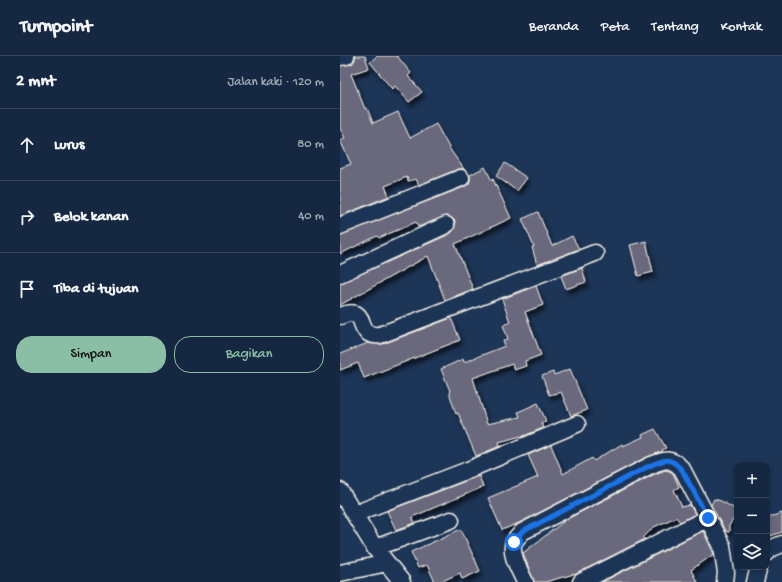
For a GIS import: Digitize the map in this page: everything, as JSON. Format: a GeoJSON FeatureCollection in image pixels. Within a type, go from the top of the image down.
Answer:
{"type":"FeatureCollection","features":[{"type":"Feature","properties":{"kind":"street"},"geometry":{"type":"LineString","coordinates":[[340,58],[346,56]]}},
{"type":"Feature","properties":{"kind":"street"},"geometry":{"type":"LineString","coordinates":[[340,226],[461,178]]}},
{"type":"Feature","properties":{"kind":"street"},"geometry":{"type":"LineString","coordinates":[[340,274],[446,226]]}},
{"type":"Feature","properties":{"kind":"street"},"geometry":{"type":"LineString","coordinates":[[340,316],[349,312],[354,312],[357,314],[366,331],[375,335],[380,335],[595,253]]}},
{"type":"Feature","properties":{"kind":"street"},"geometry":{"type":"LineString","coordinates":[[354,514],[468,470],[577,424]]}},
{"type":"Feature","properties":{"kind":"street"},"geometry":{"type":"LineString","coordinates":[[525,582],[514,557],[513,548],[514,542],[522,532],[663,460],[671,460],[682,470],[708,518],[722,546],[726,573],[725,582]]}},
{"type":"Feature","properties":{"kind":"street"},"geometry":{"type":"LineString","coordinates":[[341,496],[375,548],[402,582]]}},
{"type":"Feature","properties":{"kind":"street"},"geometry":{"type":"LineString","coordinates":[[581,582],[708,518]]}},
{"type":"Feature","properties":{"kind":"street"},"geometry":{"type":"LineString","coordinates":[[375,548],[452,520]]}},
{"type":"Feature","properties":{"kind":"street"},"geometry":{"type":"LineString","coordinates":[[770,549],[782,544]]}},
{"type":"Feature","properties":{"kind":"street"},"geometry":{"type":"LineString","coordinates":[[340,574],[387,563]]}},
{"type":"Feature","properties":{"kind":"street"},"geometry":{"type":"LineString","coordinates":[[755,582],[758,570]]}},
{"type":"Feature","properties":{"kind":"building"},"geometry":{"type":"Polygon","coordinates":[[[355,56],[365,56],[369,68],[351,74],[365,109],[367,108],[373,123],[398,112],[410,138],[436,124],[451,151],[464,169],[458,169],[419,185],[416,179],[408,181],[407,177],[385,186],[389,196],[340,216],[340,168],[351,164],[340,140],[345,138],[340,128],[340,66],[352,64],[355,60],[355,56]]]}},
{"type":"Feature","properties":{"kind":"building"},"geometry":{"type":"Polygon","coordinates":[[[377,56],[397,56],[411,73],[408,76],[422,92],[409,102],[395,86],[392,89],[370,62],[377,56]]]}},
{"type":"Feature","properties":{"kind":"building"},"geometry":{"type":"Polygon","coordinates":[[[505,163],[527,178],[517,191],[496,176],[505,163]]]}},
{"type":"Feature","properties":{"kind":"building"},"geometry":{"type":"Polygon","coordinates":[[[485,167],[492,181],[493,179],[511,218],[455,244],[473,289],[445,300],[428,256],[340,305],[340,283],[450,234],[454,230],[455,221],[446,216],[418,227],[416,222],[379,238],[377,236],[340,254],[340,235],[464,187],[469,184],[470,175],[485,167]]]}},
{"type":"Feature","properties":{"kind":"building"},"geometry":{"type":"Polygon","coordinates":[[[538,212],[552,246],[572,236],[579,249],[537,265],[532,247],[534,247],[522,219],[538,212]]]}},
{"type":"Feature","properties":{"kind":"building"},"geometry":{"type":"Polygon","coordinates":[[[646,241],[653,272],[638,276],[630,245],[646,241]]]}},
{"type":"Feature","properties":{"kind":"building"},"geometry":{"type":"Polygon","coordinates":[[[582,268],[586,282],[566,289],[561,276],[582,268]]]}},
{"type":"Feature","properties":{"kind":"building"},"geometry":{"type":"Polygon","coordinates":[[[536,286],[543,305],[525,312],[541,355],[525,361],[526,366],[514,370],[512,364],[473,378],[487,424],[520,417],[518,412],[538,403],[546,421],[541,423],[543,428],[521,437],[499,442],[500,446],[476,456],[458,413],[456,414],[449,392],[450,391],[441,369],[463,359],[464,362],[505,346],[503,341],[508,339],[503,325],[510,322],[502,299],[536,286]]]}},
{"type":"Feature","properties":{"kind":"building"},"geometry":{"type":"Polygon","coordinates":[[[451,318],[460,340],[364,378],[358,363],[340,370],[340,354],[368,343],[383,344],[451,318]]]}},
{"type":"Feature","properties":{"kind":"building"},"geometry":{"type":"Polygon","coordinates":[[[570,369],[587,410],[571,416],[561,392],[549,395],[542,376],[553,372],[554,375],[570,369]]]}},
{"type":"Feature","properties":{"kind":"building"},"geometry":{"type":"Polygon","coordinates":[[[655,429],[666,448],[662,450],[663,451],[645,458],[521,522],[502,530],[488,498],[538,477],[528,455],[551,445],[563,474],[592,458],[594,461],[622,444],[623,446],[643,437],[642,435],[655,429]]]}},
{"type":"Feature","properties":{"kind":"building"},"geometry":{"type":"Polygon","coordinates":[[[665,470],[673,473],[679,487],[674,490],[682,507],[690,505],[695,514],[680,522],[676,517],[654,527],[643,538],[645,539],[574,575],[545,582],[534,582],[523,553],[567,519],[665,470]]]}},
{"type":"Feature","properties":{"kind":"building"},"geometry":{"type":"Polygon","coordinates":[[[479,476],[483,487],[412,517],[415,523],[396,530],[387,511],[479,476]]]}},
{"type":"Feature","properties":{"kind":"building"},"geometry":{"type":"Polygon","coordinates":[[[714,499],[734,508],[734,518],[729,526],[729,532],[725,531],[711,505],[714,499]]]}},
{"type":"Feature","properties":{"kind":"building"},"geometry":{"type":"Polygon","coordinates":[[[782,513],[782,532],[770,536],[770,517],[782,513]]]}},
{"type":"Feature","properties":{"kind":"building"},"geometry":{"type":"Polygon","coordinates":[[[461,529],[480,571],[462,579],[460,573],[440,582],[435,582],[427,565],[418,568],[411,552],[461,529]]]}},
{"type":"Feature","properties":{"kind":"building"},"geometry":{"type":"Polygon","coordinates":[[[703,531],[714,554],[691,570],[697,582],[602,582],[703,531]]]}},
{"type":"Feature","properties":{"kind":"route"},"geometry":{"type":"LineString","coordinates":[[514,542],[522,532],[663,460],[671,460],[682,470],[708,518]]}}]}
